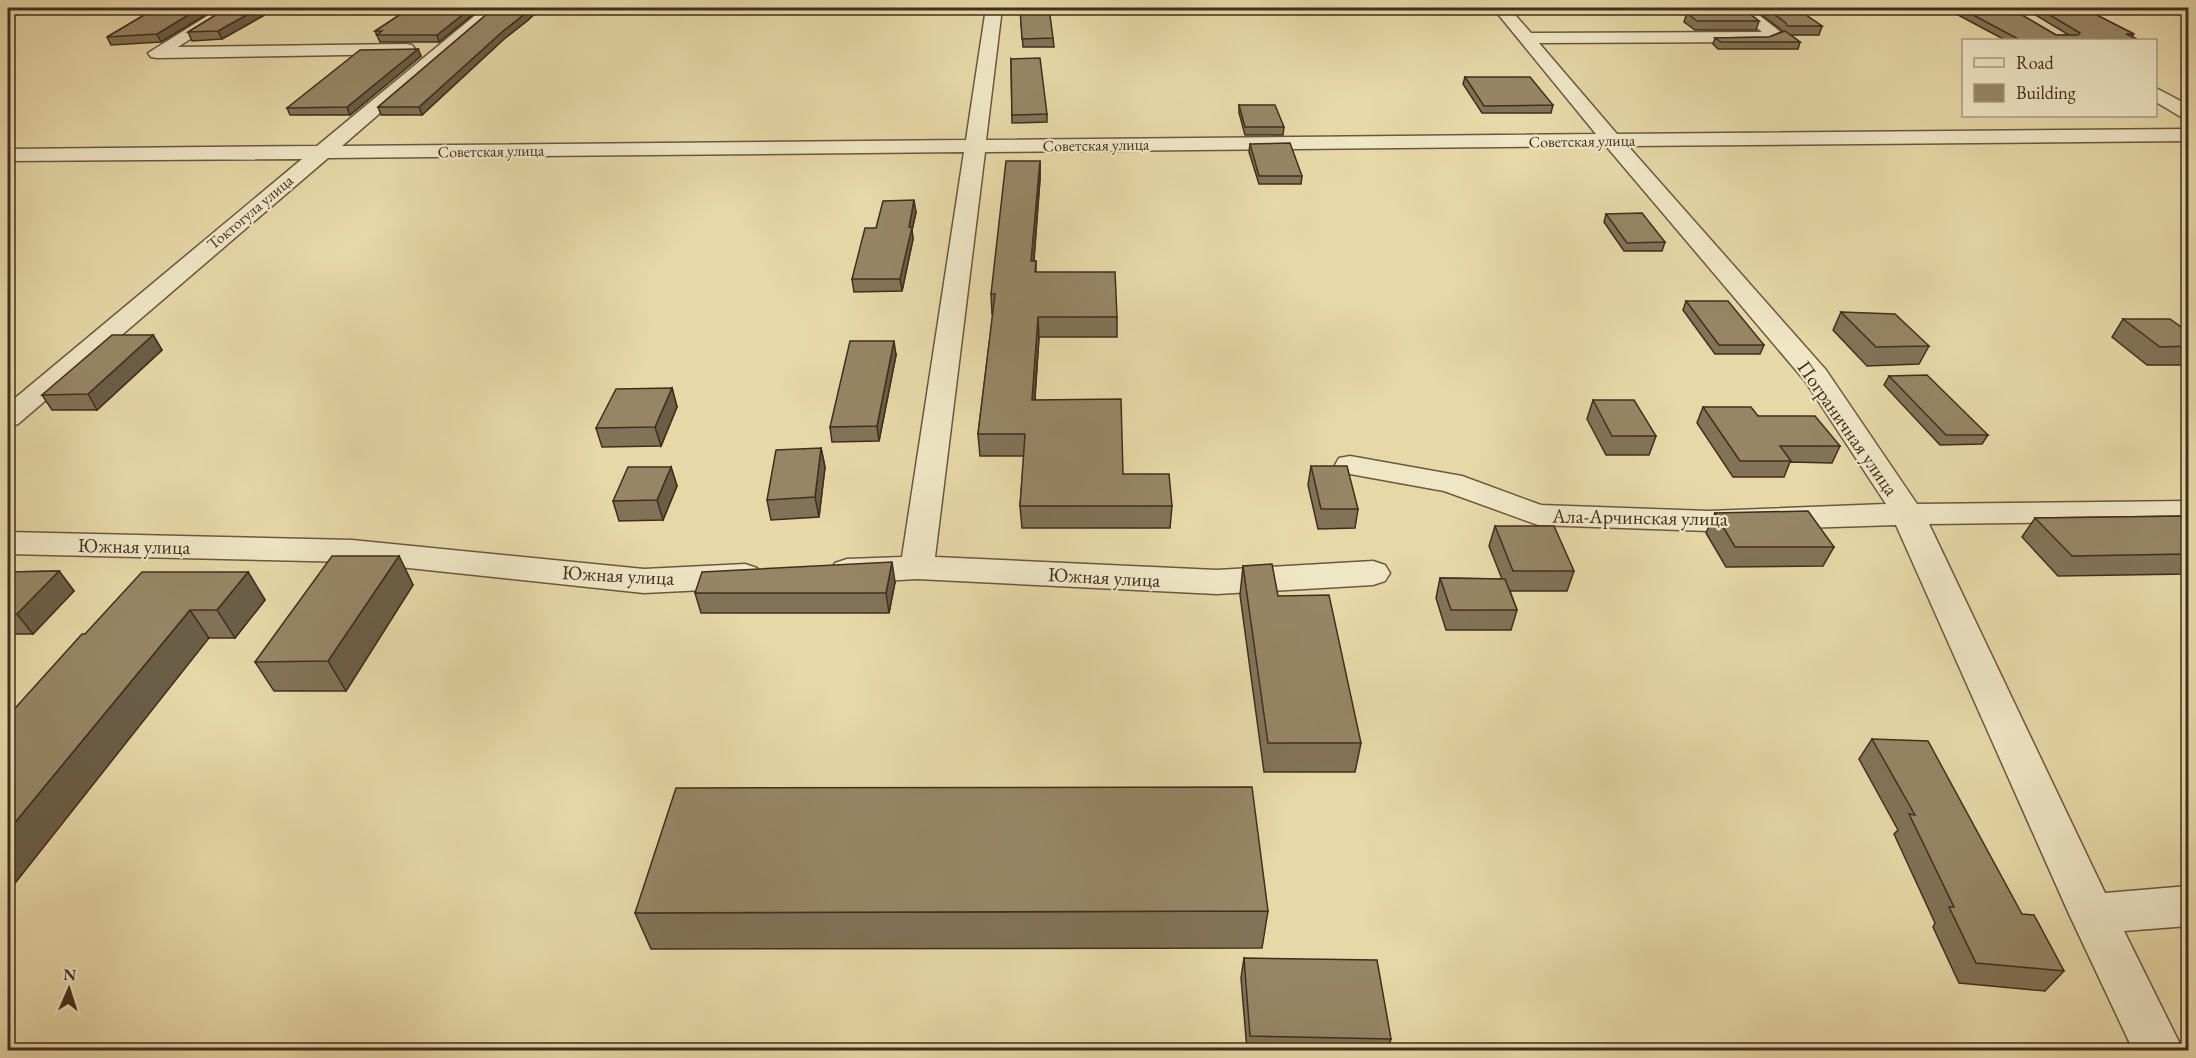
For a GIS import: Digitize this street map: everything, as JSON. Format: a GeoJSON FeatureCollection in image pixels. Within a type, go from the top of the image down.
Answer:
{"type":"FeatureCollection","features":[{"type":"Feature","properties":{"kind":"street"},"geometry":{"type":"LineString","coordinates":[[230,8],[157,53],[444,49]]}},
{"type":"Feature","properties":{"kind":"street","name":"Токтогула улица"},"geometry":{"type":"LineString","coordinates":[[8,418],[493,8]]}},
{"type":"Feature","properties":{"kind":"street"},"geometry":{"type":"LineString","coordinates":[[917,568],[994,8]]}},
{"type":"Feature","properties":{"kind":"street","name":"Пограничная улица"},"geometry":{"type":"LineString","coordinates":[[1502,8],[1612,141],[1816,376],[1908,514],[2092,914],[2158,1050]]}},
{"type":"Feature","properties":{"kind":"street"},"geometry":{"type":"LineString","coordinates":[[1527,38],[1767,37],[1774,33],[1740,8]]}},
{"type":"Feature","properties":{"kind":"street"},"geometry":{"type":"LineString","coordinates":[[2157,95],[2188,113]]}},
{"type":"Feature","properties":{"kind":"street","name":"Советская улица"},"geometry":{"type":"LineString","coordinates":[[8,155],[2188,135]]}},
{"type":"Feature","properties":{"kind":"street","name":"Ала-Арчинская улица"},"geometry":{"type":"LineString","coordinates":[[1350,465],[1451,483],[1538,515],[1709,520],[1908,514],[2188,511]]}},
{"type":"Feature","properties":{"kind":"street","name":"Южная улица"},"geometry":{"type":"LineString","coordinates":[[8,543],[352,552],[644,581],[775,575]]}},
{"type":"Feature","properties":{"kind":"street","name":"Южная улица"},"geometry":{"type":"LineString","coordinates":[[822,573],[917,568],[1217,582],[1374,573]]}},
{"type":"Feature","properties":{"kind":"street"},"geometry":{"type":"LineString","coordinates":[[2092,914],[2188,906]]}},
{"type":"Feature","properties":{"kind":"building"},"geometry":{"type":"Polygon","coordinates":[[[156,8],[200,8],[157,34],[107,37],[156,8]]]}},
{"type":"Feature","properties":{"kind":"building"},"geometry":{"type":"Polygon","coordinates":[[[227,8],[259,8],[218,31],[188,32],[227,8]]]}},
{"type":"Feature","properties":{"kind":"building"},"geometry":{"type":"Polygon","coordinates":[[[410,8],[471,8],[437,35],[377,35],[382,31],[375,31],[410,8]]]}},
{"type":"Feature","properties":{"kind":"building"},"geometry":{"type":"Polygon","coordinates":[[[494,8],[532,8],[419,107],[378,107],[494,8]]]}},
{"type":"Feature","properties":{"kind":"building"},"geometry":{"type":"Polygon","coordinates":[[[1020,8],[1049,8],[1053,38],[1022,39],[1020,8]]]}},
{"type":"Feature","properties":{"kind":"building"},"geometry":{"type":"Polygon","coordinates":[[[1702,8],[1742,8],[1759,21],[1697,21],[1687,13],[1709,13],[1702,8]]]}},
{"type":"Feature","properties":{"kind":"building"},"geometry":{"type":"Polygon","coordinates":[[[1766,8],[1796,8],[1822,26],[1787,26],[1766,8]]]}},
{"type":"Feature","properties":{"kind":"building"},"geometry":{"type":"Polygon","coordinates":[[[1960,8],[2010,8],[2056,35],[2078,35],[2080,33],[2038,8],[2083,8],[2134,34],[2126,34],[2137,39],[2018,39],[1960,8]]]}},
{"type":"Feature","properties":{"kind":"building"},"geometry":{"type":"Polygon","coordinates":[[[1785,31],[1800,42],[1721,42],[1715,38],[1769,37],[1785,31]]]}},
{"type":"Feature","properties":{"kind":"building"},"geometry":{"type":"Polygon","coordinates":[[[418,49],[347,107],[287,108],[360,50],[418,49]]]}},
{"type":"Feature","properties":{"kind":"building"},"geometry":{"type":"Polygon","coordinates":[[[1040,58],[1047,114],[1012,115],[1011,59],[1040,58]]]}},
{"type":"Feature","properties":{"kind":"building"},"geometry":{"type":"Polygon","coordinates":[[[1465,77],[1530,77],[1553,105],[1484,106],[1465,77]]]}},
{"type":"Feature","properties":{"kind":"building"},"geometry":{"type":"Polygon","coordinates":[[[1239,105],[1275,105],[1284,127],[1245,127],[1239,105]]]}},
{"type":"Feature","properties":{"kind":"building"},"geometry":{"type":"Polygon","coordinates":[[[1290,143],[1302,176],[1259,176],[1250,144],[1290,143]]]}},
{"type":"Feature","properties":{"kind":"building"},"geometry":{"type":"Polygon","coordinates":[[[1006,161],[1040,161],[1031,261],[1036,261],[1035,272],[1115,272],[1117,317],[1038,317],[1032,400],[1121,399],[1123,474],[1169,474],[1172,506],[1020,506],[1025,434],[978,434],[995,294],[991,294],[1006,161]]]}},
{"type":"Feature","properties":{"kind":"building"},"geometry":{"type":"Polygon","coordinates":[[[914,200],[909,227],[912,227],[900,279],[852,279],[865,228],[876,228],[883,201],[914,200]]]}},
{"type":"Feature","properties":{"kind":"building"},"geometry":{"type":"Polygon","coordinates":[[[1642,213],[1665,242],[1627,243],[1606,214],[1642,213]]]}},
{"type":"Feature","properties":{"kind":"building"},"geometry":{"type":"Polygon","coordinates":[[[1686,301],[1728,301],[1764,345],[1719,345],[1686,301]]]}},
{"type":"Feature","properties":{"kind":"building"},"geometry":{"type":"Polygon","coordinates":[[[1841,312],[1895,314],[1929,346],[1876,347],[1841,312]]]}},
{"type":"Feature","properties":{"kind":"building"},"geometry":{"type":"Polygon","coordinates":[[[2123,319],[2170,319],[2188,332],[2188,346],[2160,347],[2123,319]]]}},
{"type":"Feature","properties":{"kind":"building"},"geometry":{"type":"Polygon","coordinates":[[[112,335],[153,335],[88,394],[42,395],[112,335]]]}},
{"type":"Feature","properties":{"kind":"building"},"geometry":{"type":"Polygon","coordinates":[[[850,341],[894,341],[877,426],[830,427],[850,341]]]}},
{"type":"Feature","properties":{"kind":"building"},"geometry":{"type":"Polygon","coordinates":[[[1927,375],[1988,435],[1946,435],[1889,376],[1927,375]]]}},
{"type":"Feature","properties":{"kind":"building"},"geometry":{"type":"Polygon","coordinates":[[[672,388],[655,427],[596,428],[616,389],[672,388]]]}},
{"type":"Feature","properties":{"kind":"building"},"geometry":{"type":"Polygon","coordinates":[[[1593,400],[1634,400],[1656,436],[1612,436],[1593,400]]]}},
{"type":"Feature","properties":{"kind":"building"},"geometry":{"type":"Polygon","coordinates":[[[1703,407],[1751,407],[1758,416],[1815,416],[1840,446],[1780,446],[1791,461],[1740,461],[1703,407]]]}},
{"type":"Feature","properties":{"kind":"building"},"geometry":{"type":"Polygon","coordinates":[[[821,448],[815,497],[767,500],[776,450],[821,448]]]}},
{"type":"Feature","properties":{"kind":"building"},"geometry":{"type":"Polygon","coordinates":[[[1311,466],[1347,466],[1358,509],[1321,509],[1311,466]]]}},
{"type":"Feature","properties":{"kind":"building"},"geometry":{"type":"Polygon","coordinates":[[[628,467],[671,467],[657,500],[613,501],[628,467]]]}},
{"type":"Feature","properties":{"kind":"building"},"geometry":{"type":"Polygon","coordinates":[[[1808,511],[1834,547],[1735,547],[1715,513],[1808,511]]]}},
{"type":"Feature","properties":{"kind":"building"},"geometry":{"type":"Polygon","coordinates":[[[2188,516],[2188,554],[2072,556],[2035,518],[2188,516]]]}},
{"type":"Feature","properties":{"kind":"building"},"geometry":{"type":"Polygon","coordinates":[[[1495,526],[1554,526],[1574,571],[1513,571],[1495,526]]]}},
{"type":"Feature","properties":{"kind":"building"},"geometry":{"type":"Polygon","coordinates":[[[332,556],[399,556],[328,661],[255,662],[332,556]]]}},
{"type":"Feature","properties":{"kind":"building"},"geometry":{"type":"Polygon","coordinates":[[[892,562],[886,593],[695,593],[702,572],[892,562]]]}},
{"type":"Feature","properties":{"kind":"building"},"geometry":{"type":"Polygon","coordinates":[[[1272,564],[1278,596],[1329,595],[1361,743],[1268,743],[1243,566],[1272,564]]]}},
{"type":"Feature","properties":{"kind":"building"},"geometry":{"type":"Polygon","coordinates":[[[59,571],[17,614],[8,614],[8,572],[59,571]]]}},
{"type":"Feature","properties":{"kind":"building"},"geometry":{"type":"Polygon","coordinates":[[[142,572],[248,572],[217,610],[190,610],[8,831],[8,716],[142,572]]]}},
{"type":"Feature","properties":{"kind":"building"},"geometry":{"type":"Polygon","coordinates":[[[1440,578],[1505,579],[1517,610],[1451,610],[1440,578]]]}},
{"type":"Feature","properties":{"kind":"building"},"geometry":{"type":"Polygon","coordinates":[[[1872,739],[1928,741],[2022,914],[2034,915],[2064,971],[1976,963],[1949,907],[1954,907],[1909,814],[1915,815],[1872,739]]]}},
{"type":"Feature","properties":{"kind":"building"},"geometry":{"type":"Polygon","coordinates":[[[1252,787],[1268,911],[635,913],[676,788],[1252,787]]]}},
{"type":"Feature","properties":{"kind":"building"},"geometry":{"type":"Polygon","coordinates":[[[1244,958],[1377,960],[1391,1039],[1250,1036],[1244,958]]]}}]}
